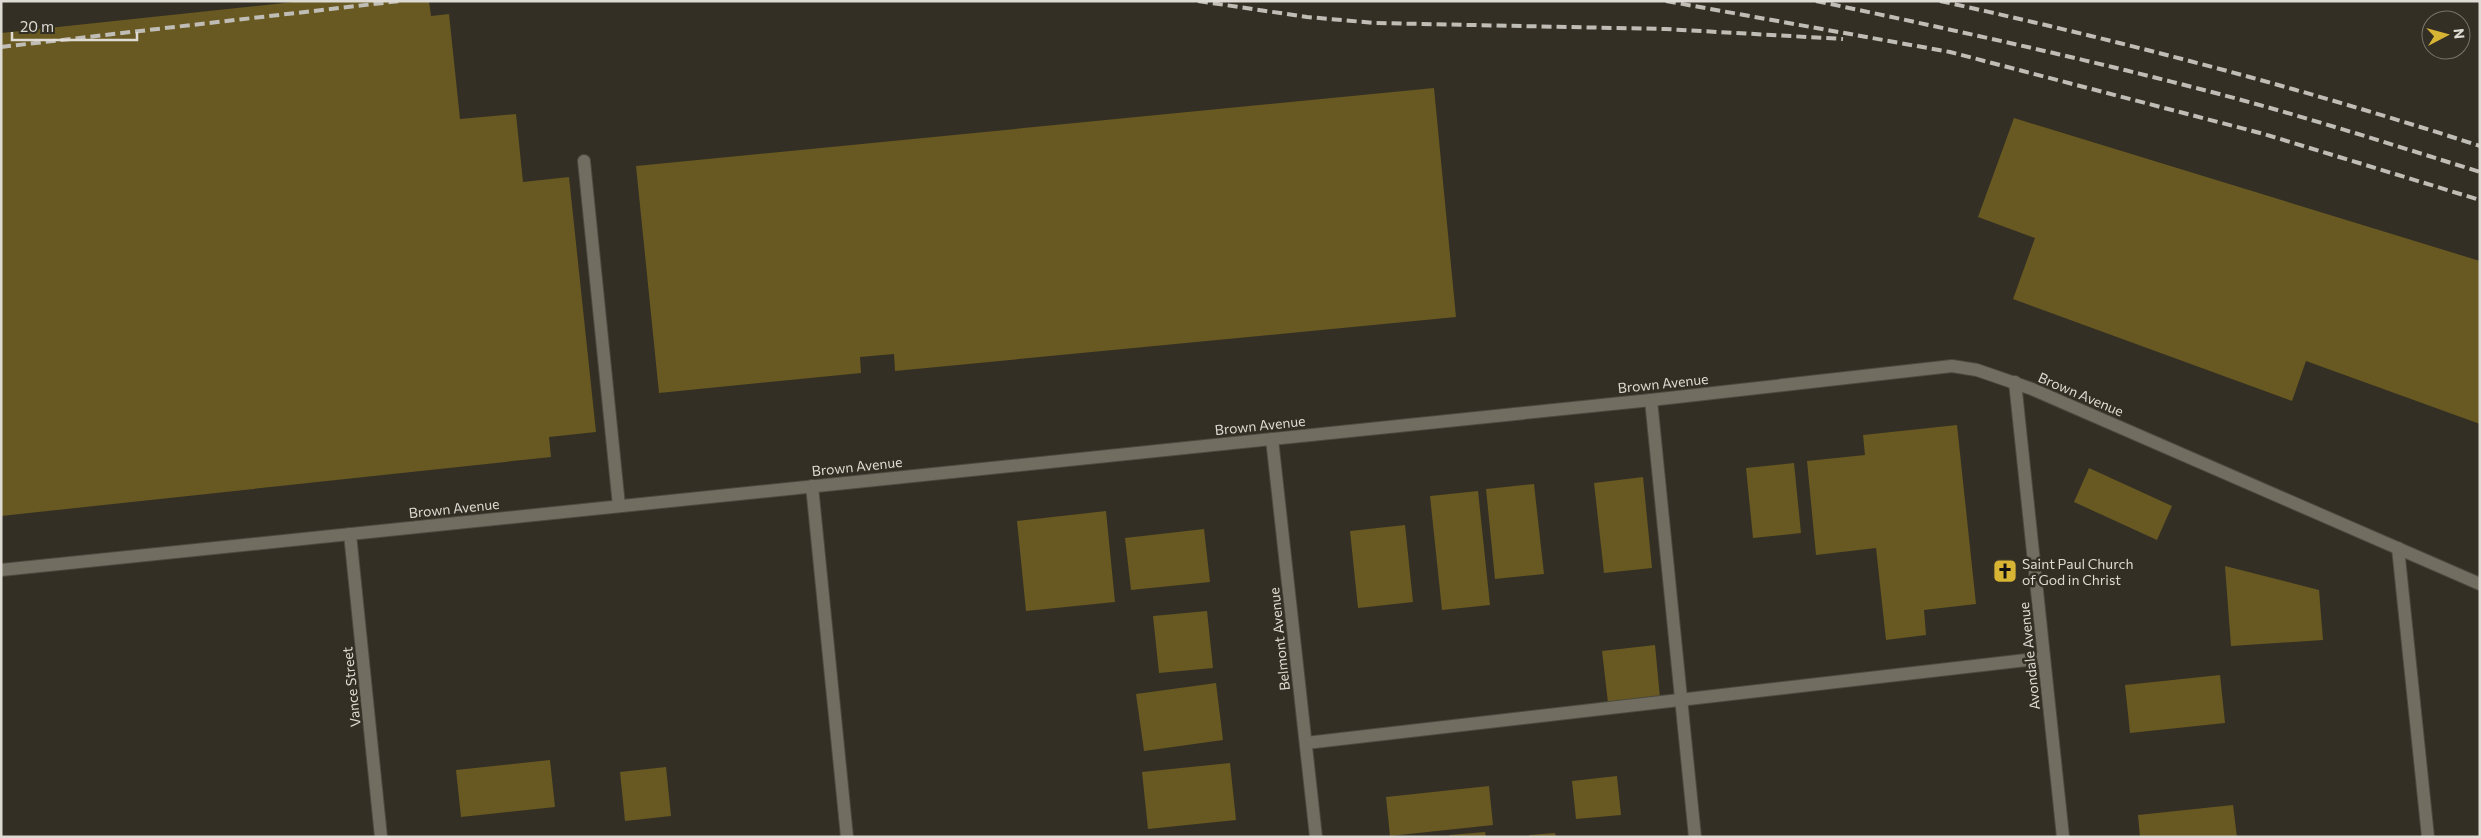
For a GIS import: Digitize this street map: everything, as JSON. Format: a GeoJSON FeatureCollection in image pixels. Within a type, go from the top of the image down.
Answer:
{"type":"FeatureCollection","features":[{"type":"Feature","properties":{"kind":"street"},"geometry":{"type":"LineString","coordinates":[[584,161],[619,506]]}},
{"type":"Feature","properties":{"kind":"street","name":"Brown Avenue"},"geometry":{"type":"LineString","coordinates":[[1,570],[1650,400],[1952,366],[1977,370],[2015,382],[2480,584]]}},
{"type":"Feature","properties":{"kind":"street","name":"Avondale Avenue"},"geometry":{"type":"LineString","coordinates":[[2015,382],[2063,837]]}},
{"type":"Feature","properties":{"kind":"street"},"geometry":{"type":"LineString","coordinates":[[1650,400],[1695,837]]}},
{"type":"Feature","properties":{"kind":"street","name":"Belmont Avenue"},"geometry":{"type":"LineString","coordinates":[[1272,439],[1316,837]]}},
{"type":"Feature","properties":{"kind":"street"},"geometry":{"type":"LineString","coordinates":[[812,486],[847,837]]}},
{"type":"Feature","properties":{"kind":"street","name":"Vance Street"},"geometry":{"type":"LineString","coordinates":[[350,534],[381,837]]}},
{"type":"Feature","properties":{"kind":"street"},"geometry":{"type":"LineString","coordinates":[[2398,548],[2428,837]]}},
{"type":"Feature","properties":{"kind":"street"},"geometry":{"type":"LineString","coordinates":[[1306,743],[2044,658]]}},
{"type":"Feature","properties":{"kind":"building"},"geometry":{"type":"Polygon","coordinates":[[[303,1],[429,1],[431,16],[449,14],[460,119],[516,114],[523,182],[569,177],[596,432],[549,437],[551,457],[1,516],[1,33],[303,1]]]}},
{"type":"Feature","properties":{"kind":"building"},"geometry":{"type":"Polygon","coordinates":[[[1434,88],[1456,317],[895,371],[894,354],[860,357],[861,373],[659,393],[636,166],[1434,88]]]}},
{"type":"Feature","properties":{"kind":"building"},"geometry":{"type":"Polygon","coordinates":[[[2014,118],[2480,261],[2480,424],[2306,361],[2292,401],[2013,299],[2035,238],[1978,217],[2014,118]]]}},
{"type":"Feature","properties":{"kind":"building"},"geometry":{"type":"Polygon","coordinates":[[[1957,425],[1976,604],[1924,610],[1926,635],[1886,640],[1876,548],[1816,555],[1807,461],[1865,455],[1863,435],[1957,425]]]}},
{"type":"Feature","properties":{"kind":"building"},"geometry":{"type":"Polygon","coordinates":[[[1794,463],[1801,533],[1753,538],[1746,468],[1794,463]]]}},
{"type":"Feature","properties":{"kind":"building"},"geometry":{"type":"Polygon","coordinates":[[[2089,468],[2172,506],[2157,540],[2074,502],[2089,468]]]}},
{"type":"Feature","properties":{"kind":"building"},"geometry":{"type":"Polygon","coordinates":[[[1643,477],[1652,568],[1604,573],[1594,483],[1643,477]]]}},
{"type":"Feature","properties":{"kind":"building"},"geometry":{"type":"Polygon","coordinates":[[[1534,484],[1544,574],[1495,579],[1486,489],[1534,484]]]}},
{"type":"Feature","properties":{"kind":"building"},"geometry":{"type":"Polygon","coordinates":[[[1478,491],[1490,605],[1442,610],[1430,496],[1478,491]]]}},
{"type":"Feature","properties":{"kind":"building"},"geometry":{"type":"Polygon","coordinates":[[[1106,511],[1115,602],[1026,611],[1017,521],[1106,511]]]}},
{"type":"Feature","properties":{"kind":"building"},"geometry":{"type":"Polygon","coordinates":[[[1405,525],[1413,602],[1358,608],[1350,531],[1405,525]]]}},
{"type":"Feature","properties":{"kind":"building"},"geometry":{"type":"Polygon","coordinates":[[[1204,529],[1210,582],[1131,590],[1125,538],[1204,529]]]}},
{"type":"Feature","properties":{"kind":"building"},"geometry":{"type":"Polygon","coordinates":[[[2225,566],[2319,590],[2323,640],[2231,646],[2225,566]]]}},
{"type":"Feature","properties":{"kind":"building"},"geometry":{"type":"Polygon","coordinates":[[[1207,611],[1213,668],[1159,673],[1153,616],[1207,611]]]}},
{"type":"Feature","properties":{"kind":"building"},"geometry":{"type":"Polygon","coordinates":[[[1655,645],[1660,698],[1608,703],[1602,651],[1655,645]]]}},
{"type":"Feature","properties":{"kind":"building"},"geometry":{"type":"Polygon","coordinates":[[[2220,675],[2225,723],[2130,733],[2125,685],[2220,675]]]}},
{"type":"Feature","properties":{"kind":"building"},"geometry":{"type":"Polygon","coordinates":[[[1216,683],[1223,740],[1144,751],[1136,694],[1216,683]]]}},
{"type":"Feature","properties":{"kind":"building"},"geometry":{"type":"Polygon","coordinates":[[[550,760],[555,807],[461,817],[456,770],[550,760]]]}},
{"type":"Feature","properties":{"kind":"building"},"geometry":{"type":"Polygon","coordinates":[[[1230,763],[1236,820],[1148,829],[1142,772],[1230,763]]]}},
{"type":"Feature","properties":{"kind":"building"},"geometry":{"type":"Polygon","coordinates":[[[666,767],[671,816],[625,821],[620,772],[666,767]]]}},
{"type":"Feature","properties":{"kind":"building"},"geometry":{"type":"Polygon","coordinates":[[[1617,776],[1621,815],[1576,819],[1572,781],[1617,776]]]}},
{"type":"Feature","properties":{"kind":"building"},"geometry":{"type":"Polygon","coordinates":[[[1489,786],[1493,825],[1390,836],[1386,797],[1489,786]]]}},
{"type":"Feature","properties":{"kind":"building"},"geometry":{"type":"Polygon","coordinates":[[[2233,805],[2237,837],[2140,837],[2138,815],[2233,805]]]}},
{"type":"Feature","properties":{"kind":"building"},"geometry":{"type":"Polygon","coordinates":[[[1485,832],[1486,837],[1449,837],[1449,835],[1485,832]]]}},
{"type":"Feature","properties":{"kind":"building"},"geometry":{"type":"Polygon","coordinates":[[[1555,833],[1556,837],[1529,837],[1529,835],[1555,833]]]}},
{"type":"Feature","properties":{"kind":"railway"},"geometry":{"type":"LineString","coordinates":[[1,47],[400,1]]}},
{"type":"Feature","properties":{"kind":"railway"},"geometry":{"type":"LineString","coordinates":[[1198,1],[1307,17],[1375,23],[1665,29],[1843,39]]}},
{"type":"Feature","properties":{"kind":"railway"},"geometry":{"type":"LineString","coordinates":[[1666,1],[1950,52],[2264,134],[2480,200]]}},
{"type":"Feature","properties":{"kind":"railway"},"geometry":{"type":"LineString","coordinates":[[1816,1],[2105,65],[2235,98],[2480,172]]}},
{"type":"Feature","properties":{"kind":"railway"},"geometry":{"type":"LineString","coordinates":[[1940,1],[2076,32],[2212,67],[2346,104],[2480,146]]}},
{"type":"Feature","properties":{"kind":"place","name":"Saint Paul Church of God in Christ"},"geometry":{"type":"Point","coordinates":[2005,571]}}]}
